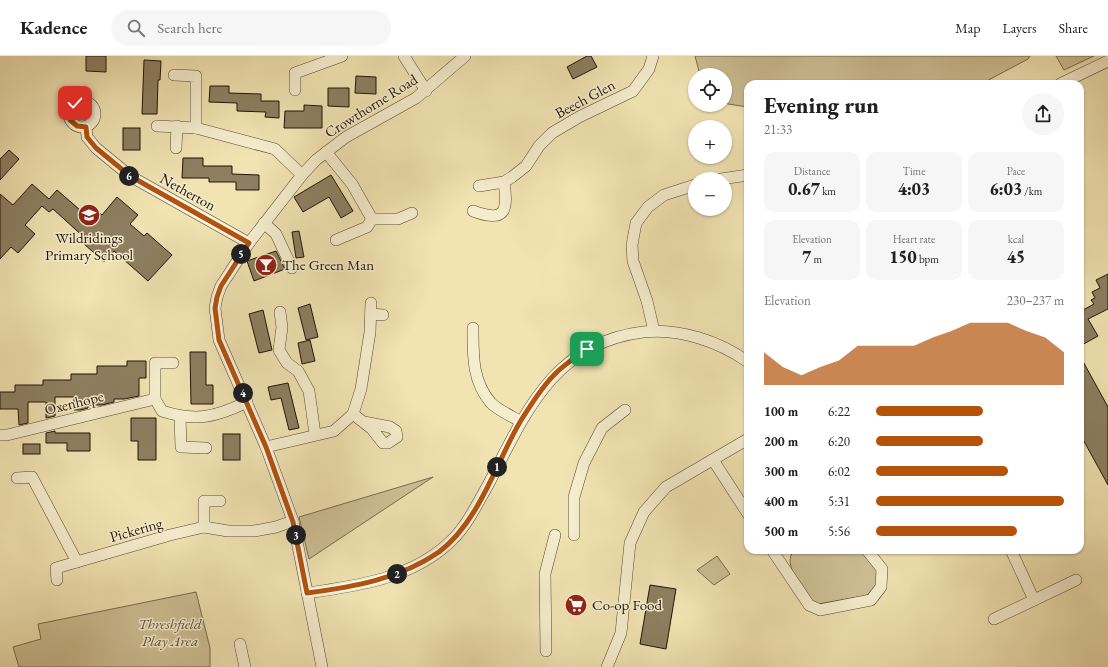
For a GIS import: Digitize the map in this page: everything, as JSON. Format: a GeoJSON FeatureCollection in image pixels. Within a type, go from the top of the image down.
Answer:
{"type":"FeatureCollection","features":[{"type":"Feature","properties":{"kind":"street"},"geometry":{"type":"LineString","coordinates":[[295,90],[295,73],[342,56]]}},
{"type":"Feature","properties":{"kind":"street"},"geometry":{"type":"LineString","coordinates":[[404,56],[426,90]]}},
{"type":"Feature","properties":{"kind":"street","name":"Crowthorne Road"},"geometry":{"type":"LineString","coordinates":[[322,667],[293,522],[266,447],[219,340],[215,308],[221,286],[249,243],[302,175],[326,152],[346,137],[398,109],[426,90],[465,56]]}},
{"type":"Feature","properties":{"kind":"street","name":"Beech Glen"},"geometry":{"type":"LineString","coordinates":[[504,182],[526,166],[539,146],[552,133],[579,117],[633,90],[649,69],[653,56]]}},
{"type":"Feature","properties":{"kind":"street"},"geometry":{"type":"LineString","coordinates":[[1068,80],[1108,61]]}},
{"type":"Feature","properties":{"kind":"street"},"geometry":{"type":"LineString","coordinates":[[174,75],[196,76],[196,128]]}},
{"type":"Feature","properties":{"kind":"street"},"geometry":{"type":"LineString","coordinates":[[157,126],[196,128],[275,149],[302,175]]}},
{"type":"Feature","properties":{"kind":"street"},"geometry":{"type":"LineString","coordinates":[[176,148],[177,126]]}},
{"type":"Feature","properties":{"kind":"street","name":"Netherton"},"geometry":{"type":"LineString","coordinates":[[86,127],[87,137],[96,148],[130,176],[249,243]]}},
{"type":"Feature","properties":{"kind":"street"},"geometry":{"type":"LineString","coordinates":[[326,152],[352,184],[372,219]]}},
{"type":"Feature","properties":{"kind":"street"},"geometry":{"type":"LineString","coordinates":[[732,177],[744,176]]}},
{"type":"Feature","properties":{"kind":"street"},"geometry":{"type":"LineString","coordinates":[[473,211],[484,215],[496,216],[502,213],[506,208],[504,182],[479,186]]}},
{"type":"Feature","properties":{"kind":"street"},"geometry":{"type":"LineString","coordinates":[[654,331],[647,301],[633,261],[632,245],[636,223],[648,207],[664,195],[688,186]]}},
{"type":"Feature","properties":{"kind":"street"},"geometry":{"type":"LineString","coordinates":[[372,219],[398,219],[412,213]]}},
{"type":"Feature","properties":{"kind":"street"},"geometry":{"type":"LineString","coordinates":[[336,240],[367,227],[372,219]]}},
{"type":"Feature","properties":{"kind":"street"},"geometry":{"type":"LineString","coordinates":[[264,223],[276,234],[292,268]]}},
{"type":"Feature","properties":{"kind":"street"},"geometry":{"type":"LineString","coordinates":[[266,447],[315,434],[334,431],[353,414],[361,389],[370,332],[371,309],[383,315]]}},
{"type":"Feature","properties":{"kind":"street"},"geometry":{"type":"LineString","coordinates":[[280,312],[282,327],[279,350],[287,363],[298,371],[309,391],[315,434]]}},
{"type":"Feature","properties":{"kind":"street"},"geometry":{"type":"LineString","coordinates":[[473,328],[473,364],[480,386],[492,404],[520,422]]}},
{"type":"Feature","properties":{"kind":"street"},"geometry":{"type":"LineString","coordinates":[[307,593],[356,586],[394,575],[416,566],[440,551],[468,522],[520,422],[554,374],[587,349],[625,334],[654,331],[672,332],[715,343],[744,359]]}},
{"type":"Feature","properties":{"kind":"street"},"geometry":{"type":"LineString","coordinates":[[173,363],[155,363],[155,399],[162,411],[180,417],[215,415],[247,402]]}},
{"type":"Feature","properties":{"kind":"street","name":"Oxenhope"},"geometry":{"type":"LineString","coordinates":[[0,435],[7,435],[155,399]]}},
{"type":"Feature","properties":{"kind":"street"},"geometry":{"type":"LineString","coordinates":[[574,536],[574,497],[584,463],[602,428],[625,410]]}},
{"type":"Feature","properties":{"kind":"street"},"geometry":{"type":"LineString","coordinates":[[353,414],[364,422]]}},
{"type":"Feature","properties":{"kind":"street"},"geometry":{"type":"LineString","coordinates":[[180,417],[181,447],[206,448]]}},
{"type":"Feature","properties":{"kind":"street"},"geometry":{"type":"LineString","coordinates":[[607,667],[621,633],[630,543],[638,523],[650,504],[666,487],[744,441]]}},
{"type":"Feature","properties":{"kind":"street"},"geometry":{"type":"LineString","coordinates":[[713,460],[744,508]]}},
{"type":"Feature","properties":{"kind":"street"},"geometry":{"type":"LineString","coordinates":[[17,478],[32,477],[77,562]]}},
{"type":"Feature","properties":{"kind":"street"},"geometry":{"type":"LineString","coordinates":[[204,527],[204,501],[220,501]]}},
{"type":"Feature","properties":{"kind":"street","name":"Pickering"},"geometry":{"type":"LineString","coordinates":[[57,580],[56,568],[170,535],[204,527],[228,531],[254,531],[293,522]]}},
{"type":"Feature","properties":{"kind":"street"},"geometry":{"type":"LineString","coordinates":[[546,651],[545,574],[555,535]]}},
{"type":"Feature","properties":{"kind":"street"},"geometry":{"type":"LineString","coordinates":[[778,554],[809,606],[820,610],[870,600],[882,587],[882,569],[870,554]]}},
{"type":"Feature","properties":{"kind":"street"},"geometry":{"type":"LineString","coordinates":[[1013,554],[1034,600]]}},
{"type":"Feature","properties":{"kind":"street"},"geometry":{"type":"LineString","coordinates":[[994,620],[1076,580]]}},
{"type":"Feature","properties":{"kind":"street"},"geometry":{"type":"LineString","coordinates":[[240,644],[245,667]]}},
{"type":"Feature","properties":{"kind":"green space"},"geometry":{"type":"Polygon","coordinates":[[[695,56],[1030,56],[1028,59],[989,80],[744,80],[744,106],[732,105],[732,68],[698,68],[695,56]]]}},
{"type":"Feature","properties":{"kind":"green space"},"geometry":{"type":"Polygon","coordinates":[[[1056,56],[1094,56],[1064,70],[1056,56]]]}},
{"type":"Feature","properties":{"kind":"green space"},"geometry":{"type":"Polygon","coordinates":[[[433,477],[309,559],[299,517],[433,477]]]}},
{"type":"Feature","properties":{"kind":"green space"},"geometry":{"type":"Polygon","coordinates":[[[792,554],[868,554],[878,567],[880,586],[871,594],[818,604],[813,602],[795,577],[790,563],[792,554]]]}},
{"type":"Feature","properties":{"kind":"green space"},"geometry":{"type":"Polygon","coordinates":[[[717,556],[730,574],[714,585],[697,570],[717,556]]]}},
{"type":"Feature","properties":{"kind":"green space","name":"Threshfield Play Area"},"geometry":{"type":"Polygon","coordinates":[[[196,592],[210,648],[210,667],[19,667],[13,647],[41,639],[38,624],[196,592]]]}},
{"type":"Feature","properties":{"kind":"building"},"geometry":{"type":"Polygon","coordinates":[[[86,56],[106,56],[106,72],[86,71],[86,56]]]}},
{"type":"Feature","properties":{"kind":"building"},"geometry":{"type":"Polygon","coordinates":[[[587,56],[591,56],[597,67],[573,79],[567,67],[587,56]]]}},
{"type":"Feature","properties":{"kind":"building"},"geometry":{"type":"Polygon","coordinates":[[[144,60],[161,61],[160,80],[158,80],[157,114],[142,114],[144,60]]]}},
{"type":"Feature","properties":{"kind":"building"},"geometry":{"type":"Polygon","coordinates":[[[356,76],[376,77],[376,94],[355,93],[356,76]]]}},
{"type":"Feature","properties":{"kind":"building"},"geometry":{"type":"Polygon","coordinates":[[[210,86],[229,86],[229,93],[261,94],[261,101],[279,101],[279,118],[265,117],[266,112],[237,111],[237,103],[209,102],[210,86]]]}},
{"type":"Feature","properties":{"kind":"building"},"geometry":{"type":"Polygon","coordinates":[[[328,88],[349,88],[349,107],[328,106],[328,88]]]}},
{"type":"Feature","properties":{"kind":"building"},"geometry":{"type":"Polygon","coordinates":[[[304,105],[322,106],[322,128],[284,128],[285,111],[304,111],[304,105]]]}},
{"type":"Feature","properties":{"kind":"building"},"geometry":{"type":"Polygon","coordinates":[[[123,128],[140,128],[140,150],[123,150],[123,128]]]}},
{"type":"Feature","properties":{"kind":"building"},"geometry":{"type":"Polygon","coordinates":[[[9,150],[19,159],[0,180],[0,159],[9,150]]]}},
{"type":"Feature","properties":{"kind":"building"},"geometry":{"type":"Polygon","coordinates":[[[183,158],[203,158],[203,166],[232,166],[232,174],[259,175],[259,190],[236,190],[236,182],[209,182],[209,178],[182,178],[183,158]]]}},
{"type":"Feature","properties":{"kind":"building"},"geometry":{"type":"Polygon","coordinates":[[[331,175],[353,211],[341,218],[329,197],[303,212],[294,197],[331,175]]]}},
{"type":"Feature","properties":{"kind":"building"},"geometry":{"type":"Polygon","coordinates":[[[32,184],[49,199],[57,190],[87,216],[94,208],[102,215],[117,197],[138,215],[130,224],[144,236],[147,233],[172,255],[148,281],[114,251],[104,262],[83,243],[86,239],[53,209],[49,212],[42,206],[25,225],[35,234],[18,253],[11,247],[0,259],[0,194],[13,205],[32,184]]]}},
{"type":"Feature","properties":{"kind":"building"},"geometry":{"type":"Polygon","coordinates":[[[299,231],[304,257],[296,258],[292,232],[299,231]]]}},
{"type":"Feature","properties":{"kind":"building","name":"The Green Man"},"geometry":{"type":"Polygon","coordinates":[[[276,251],[285,269],[254,281],[247,261],[276,251]]]}},
{"type":"Feature","properties":{"kind":"building"},"geometry":{"type":"Polygon","coordinates":[[[1108,274],[1108,309],[1088,319],[1098,336],[1084,344],[1084,309],[1094,304],[1091,300],[1095,298],[1092,292],[1100,288],[1096,280],[1108,274]]]}},
{"type":"Feature","properties":{"kind":"building"},"geometry":{"type":"Polygon","coordinates":[[[310,304],[318,337],[306,340],[298,308],[310,304]]]}},
{"type":"Feature","properties":{"kind":"building"},"geometry":{"type":"Polygon","coordinates":[[[263,310],[272,350],[259,353],[249,314],[263,310]]]}},
{"type":"Feature","properties":{"kind":"building"},"geometry":{"type":"Polygon","coordinates":[[[310,340],[315,361],[302,364],[298,343],[310,340]]]}},
{"type":"Feature","properties":{"kind":"building"},"geometry":{"type":"Polygon","coordinates":[[[190,352],[206,352],[206,385],[213,385],[213,404],[191,404],[190,352]]]}},
{"type":"Feature","properties":{"kind":"building"},"geometry":{"type":"Polygon","coordinates":[[[127,361],[146,361],[146,378],[139,378],[139,396],[114,399],[114,402],[102,405],[88,405],[88,408],[81,410],[74,410],[74,397],[55,397],[55,416],[46,418],[46,402],[28,402],[28,423],[19,425],[18,409],[0,409],[0,392],[15,392],[15,385],[43,385],[43,380],[71,380],[71,374],[97,374],[97,366],[127,366],[127,361]]]}},
{"type":"Feature","properties":{"kind":"building"},"geometry":{"type":"Polygon","coordinates":[[[1084,363],[1108,407],[1108,485],[1084,441],[1084,363]]]}},
{"type":"Feature","properties":{"kind":"building"},"geometry":{"type":"Polygon","coordinates":[[[288,383],[299,428],[289,430],[281,398],[271,400],[268,387],[288,383]]]}},
{"type":"Feature","properties":{"kind":"building"},"geometry":{"type":"Polygon","coordinates":[[[131,418],[156,418],[156,460],[138,460],[138,441],[131,441],[131,418]]]}},
{"type":"Feature","properties":{"kind":"building"},"geometry":{"type":"Polygon","coordinates":[[[55,431],[55,433],[90,433],[90,451],[67,451],[67,443],[46,443],[46,433],[55,431]]]}},
{"type":"Feature","properties":{"kind":"building"},"geometry":{"type":"Polygon","coordinates":[[[223,434],[240,434],[240,460],[223,460],[223,434]]]}},
{"type":"Feature","properties":{"kind":"building"},"geometry":{"type":"Polygon","coordinates":[[[23,444],[40,444],[40,454],[23,454],[23,444]]]}},
{"type":"Feature","properties":{"kind":"building"},"geometry":{"type":"Polygon","coordinates":[[[650,585],[676,589],[666,649],[640,644],[650,585]]]}},
{"type":"Feature","properties":{"kind":"place","name":"Wildridings Primary School"},"geometry":{"type":"Point","coordinates":[89,215]}},
{"type":"Feature","properties":{"kind":"place","name":"The Green Man"},"geometry":{"type":"Point","coordinates":[266,265]}},
{"type":"Feature","properties":{"kind":"place","name":"Co-op Food"},"geometry":{"type":"Point","coordinates":[576,605]}},
{"type":"Feature","properties":{"kind":"route"},"geometry":{"type":"LineString","coordinates":[[75,103],[71,106],[68,115],[72,124],[86,127],[87,137],[96,148],[119,168],[166,197],[249,243],[221,286],[217,297],[215,308],[219,340],[224,355],[247,402],[266,447],[293,522],[307,593],[356,586],[394,575],[416,566],[440,551],[468,522],[520,422],[554,374],[587,349]]}}]}
